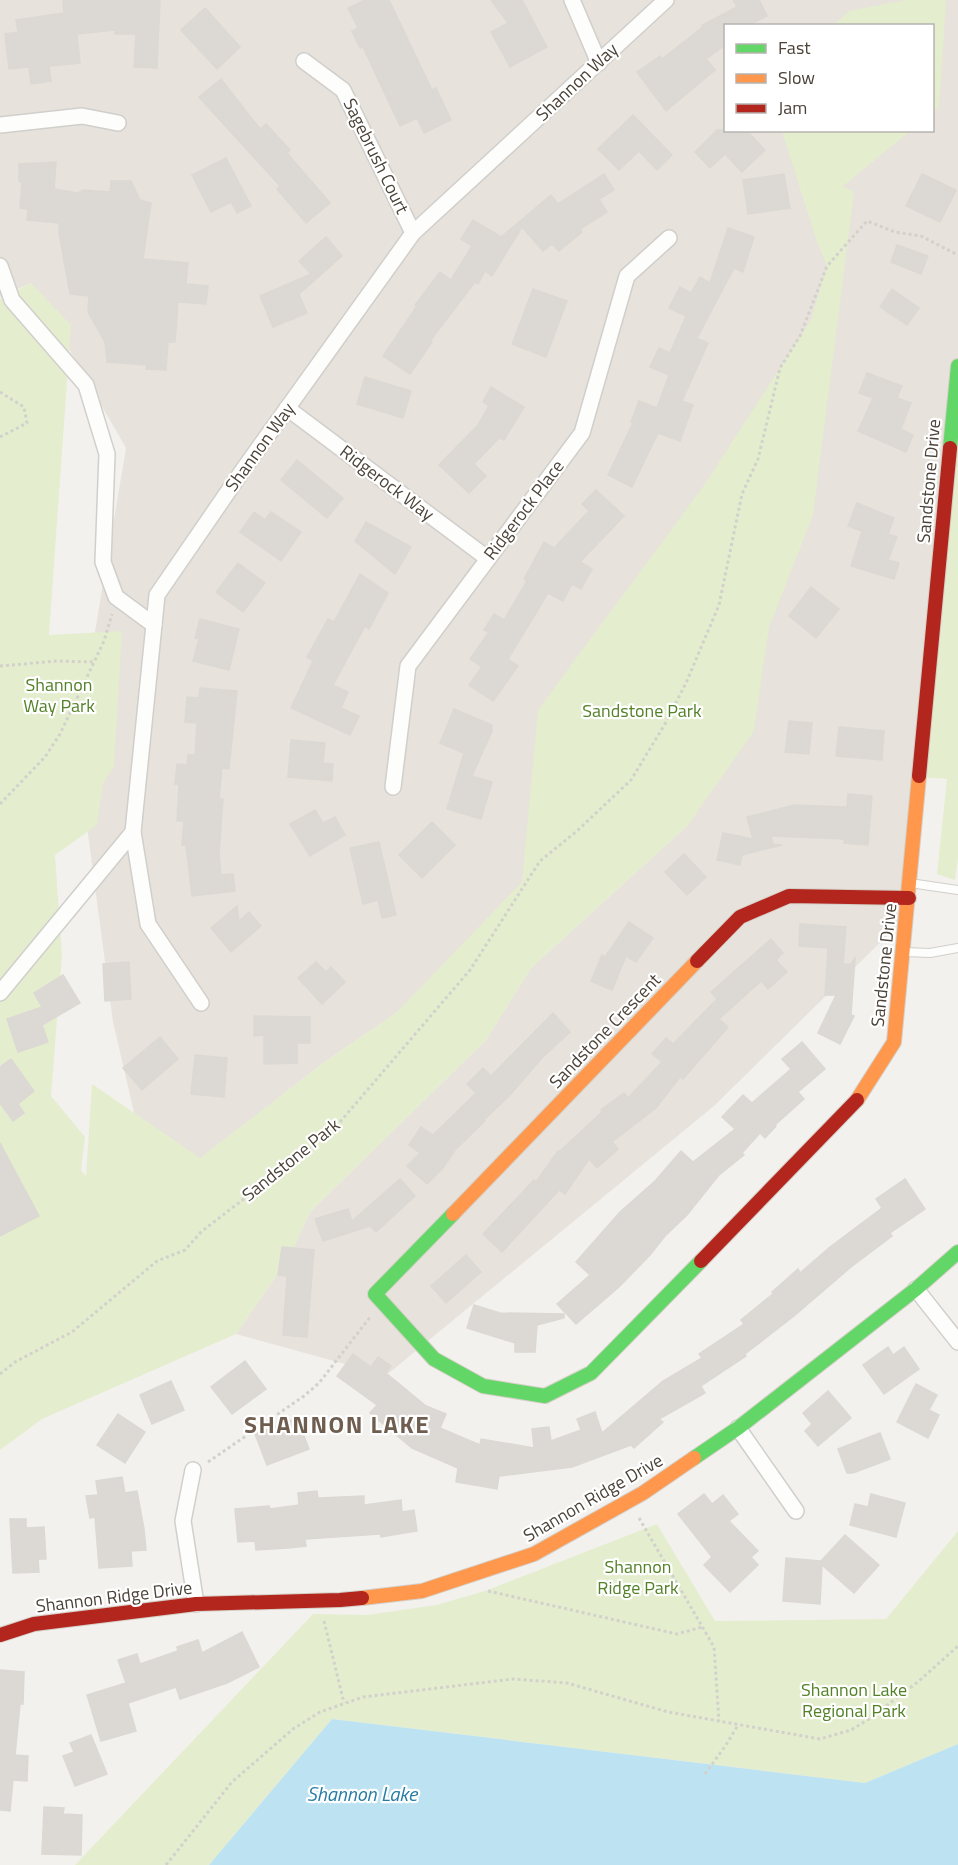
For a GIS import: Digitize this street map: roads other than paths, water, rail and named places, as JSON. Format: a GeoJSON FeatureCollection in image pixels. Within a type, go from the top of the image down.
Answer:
{"type":"FeatureCollection","features":[{"type":"Feature","properties":{"kind":"street"},"geometry":{"type":"LineString","coordinates":[[572,0],[599,63]]}},
{"type":"Feature","properties":{"kind":"street","name":"Shannon Way"},"geometry":{"type":"LineString","coordinates":[[201,1003],[148,924],[133,832],[157,595],[244,467],[413,233],[666,0]]}},
{"type":"Feature","properties":{"kind":"street","name":"Sagebrush Court"},"geometry":{"type":"LineString","coordinates":[[304,61],[343,90],[413,233]]}},
{"type":"Feature","properties":{"kind":"street"},"geometry":{"type":"LineString","coordinates":[[0,124],[82,116],[118,123]]}},
{"type":"Feature","properties":{"kind":"street","name":"Ridgerock Place"},"geometry":{"type":"LineString","coordinates":[[393,787],[408,666],[582,433],[627,276],[669,238]]}},
{"type":"Feature","properties":{"kind":"street"},"geometry":{"type":"LineString","coordinates":[[0,266],[4,289],[86,385],[106,454],[103,562],[116,597],[154,625]]}},
{"type":"Feature","properties":{"kind":"street","name":"Sandstone Drive"},"geometry":{"type":"LineString","coordinates":[[378,1298],[434,1359],[483,1386],[545,1396],[591,1373],[854,1105],[894,1042],[958,366]]}},
{"type":"Feature","properties":{"kind":"street","name":"Ridgerock Way"},"geometry":{"type":"LineString","coordinates":[[287,408],[487,558]]}},
{"type":"Feature","properties":{"kind":"street"},"geometry":{"type":"LineString","coordinates":[[0,993],[133,832]]}},
{"type":"Feature","properties":{"kind":"street","name":"Sandstone Crescent"},"geometry":{"type":"LineString","coordinates":[[378,1298],[740,917],[789,896],[909,898]]}},
{"type":"Feature","properties":{"kind":"street","name":"Shannon Ridge Drive"},"geometry":{"type":"LineString","coordinates":[[0,1635],[34,1624],[196,1604],[340,1600],[422,1591],[534,1554],[629,1501],[738,1428],[916,1289],[958,1252]]}},
{"type":"Feature","properties":{"kind":"street"},"geometry":{"type":"LineString","coordinates":[[916,1289],[958,1342]]}},
{"type":"Feature","properties":{"kind":"street"},"geometry":{"type":"LineString","coordinates":[[738,1428],[796,1511]]}},
{"type":"Feature","properties":{"kind":"street"},"geometry":{"type":"LineString","coordinates":[[193,1470],[183,1521],[196,1604]]}},
{"type":"Feature","properties":{"kind":"lane"},"geometry":{"type":"LineString","coordinates":[[910,883],[958,890]]}},
{"type":"Feature","properties":{"kind":"lane"},"geometry":{"type":"LineString","coordinates":[[903,952],[930,953],[958,948]]}},
{"type":"Feature","properties":{"kind":"water","name":"Shannon Lake"},"geometry":{"type":"Polygon","coordinates":[[[332,1719],[865,1783],[958,1744],[958,1865],[209,1865],[332,1719]]]}},
{"type":"Feature","properties":{"kind":"district","name":"SHANNON LAKE"},"geometry":{"type":"Point","coordinates":[337,1425]}},
{"type":"Feature","properties":{"kind":"park label","name":"Shannon Way Park"},"geometry":{"type":"Point","coordinates":[59,695]}},
{"type":"Feature","properties":{"kind":"park label","name":"Sandstone Park"},"geometry":{"type":"Point","coordinates":[642,711]}},
{"type":"Feature","properties":{"kind":"park label","name":"Shannon Ridge Park"},"geometry":{"type":"Point","coordinates":[638,1577]}},
{"type":"Feature","properties":{"kind":"park label","name":"Shannon Lake Regional Park"},"geometry":{"type":"Point","coordinates":[854,1700]}}]}
